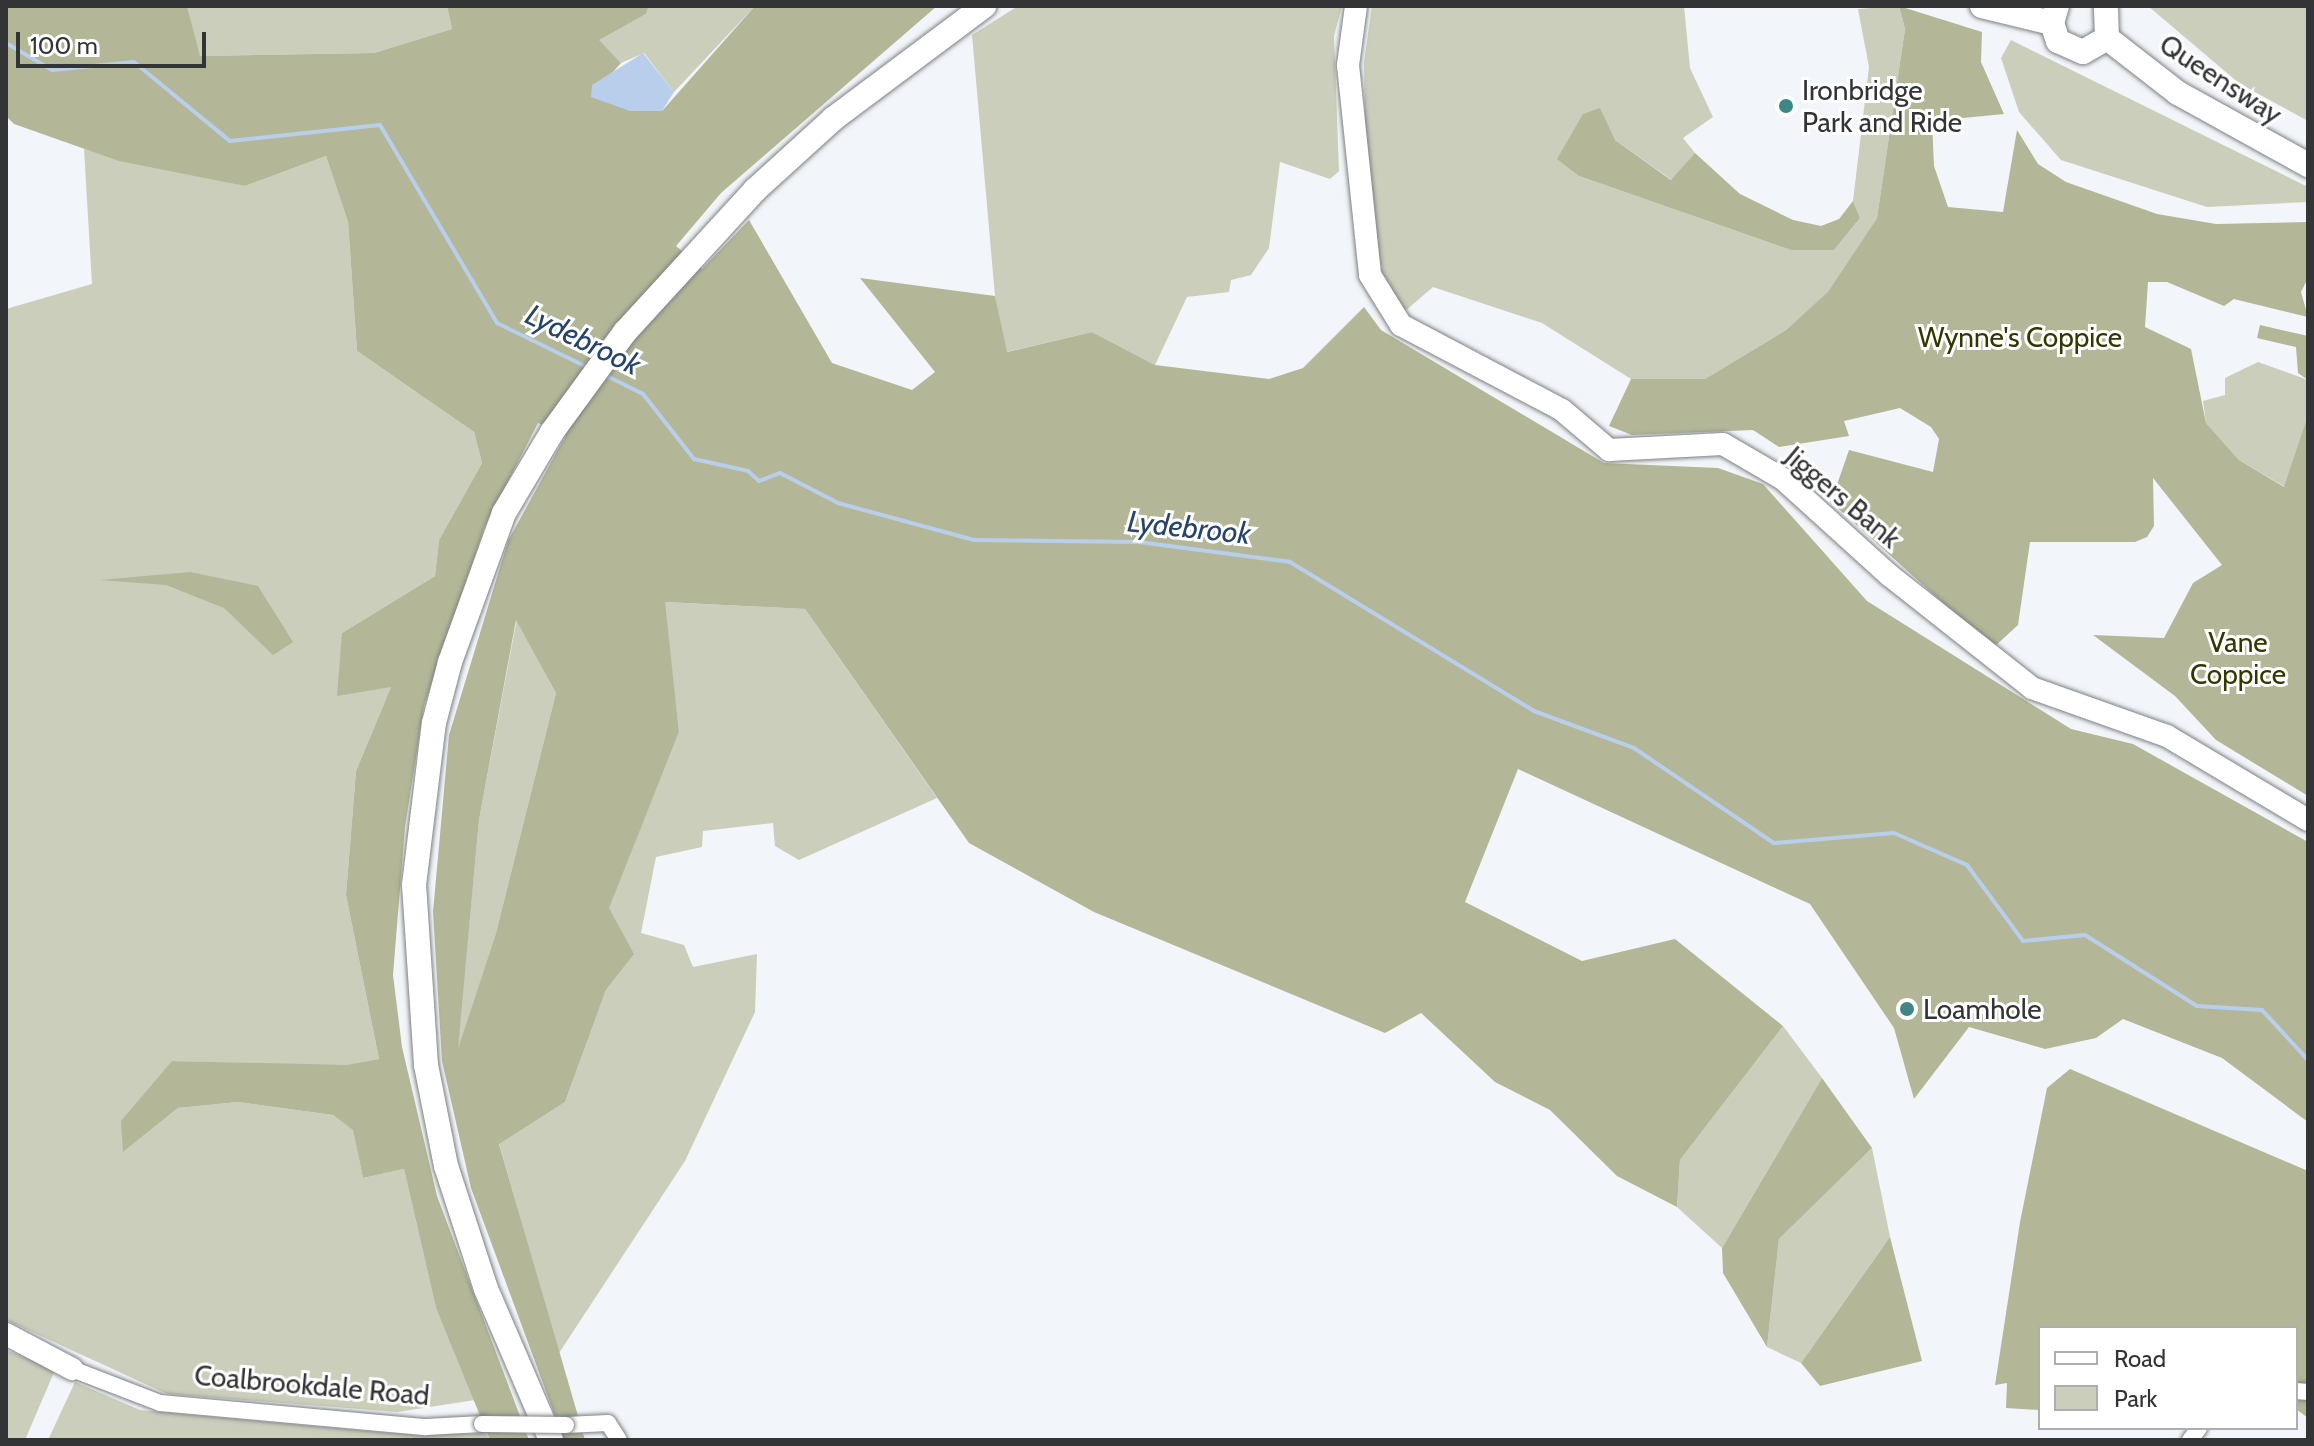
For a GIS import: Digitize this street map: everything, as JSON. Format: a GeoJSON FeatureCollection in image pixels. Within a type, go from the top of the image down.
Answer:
{"type":"FeatureCollection","features":[{"type":"Feature","properties":{"kind":"main road"},"geometry":{"type":"LineString","coordinates":[[558,1433],[486,1289],[446,1166],[426,1065],[414,885],[434,723],[450,662],[504,513],[552,432],[625,332],[693,256],[833,119],[984,6]]}},
{"type":"Feature","properties":{"kind":"main road"},"geometry":{"type":"LineString","coordinates":[[1982,6],[2054,14],[2058,41],[2073,51],[2092,50],[2107,38],[2111,21],[2106,6]]}},
{"type":"Feature","properties":{"kind":"main road","name":"Queensway"},"geometry":{"type":"LineString","coordinates":[[2107,38],[2178,93],[2308,165]]}},
{"type":"Feature","properties":{"kind":"street","name":"Jiggers Bank"},"geometry":{"type":"LineString","coordinates":[[1356,6],[1348,65],[1370,275],[1401,325],[1562,410],[1609,450],[1723,444],[1783,479],[1889,575],[2032,688],[2167,736],[2308,820]]}},
{"type":"Feature","properties":{"kind":"street","name":"Coalbrookdale Road"},"geometry":{"type":"LineString","coordinates":[[6,1334],[72,1369],[160,1403],[426,1427],[482,1424],[558,1433],[608,1423],[619,1440]]}},
{"type":"Feature","properties":{"kind":"green space"},"geometry":{"type":"Polygon","coordinates":[[[6,6],[187,6],[200,56],[374,53],[452,29],[447,6],[649,6],[646,14],[599,40],[621,63],[604,82],[592,85],[630,111],[662,111],[755,6],[937,6],[721,193],[676,246],[702,269],[749,220],[832,363],[912,390],[935,372],[860,278],[995,296],[1007,352],[1092,332],[1155,365],[1269,379],[1303,368],[1364,307],[1381,330],[1604,463],[1718,468],[1763,484],[1867,601],[2071,729],[2133,744],[2308,842],[2308,1122],[2222,1058],[2123,1019],[2096,1038],[2045,1049],[1969,1027],[1914,1099],[1894,1028],[1810,904],[1518,769],[1465,902],[1582,961],[1675,939],[1783,1026],[1680,1160],[1677,1207],[1617,1176],[1550,1110],[1495,1082],[1421,1013],[1385,1033],[1094,912],[969,843],[805,609],[665,602],[679,732],[609,908],[634,954],[606,990],[565,1102],[499,1144],[585,1440],[564,1440],[471,1188],[442,1061],[433,912],[449,735],[508,541],[566,435],[538,423],[485,526],[424,706],[405,827],[393,975],[402,1047],[437,1196],[529,1440],[490,1440],[436,1308],[404,1169],[363,1178],[353,1130],[333,1115],[238,1102],[178,1108],[123,1152],[121,1121],[172,1061],[347,1065],[379,1059],[346,895],[356,771],[391,687],[337,696],[342,633],[435,576],[439,540],[482,463],[474,432],[357,351],[348,222],[326,156],[245,186],[119,161],[14,124],[6,116],[6,6]],[[516,620],[479,820],[458,1049],[496,933],[556,693],[516,620]]]}},
{"type":"Feature","properties":{"kind":"green space"},"geometry":{"type":"Polygon","coordinates":[[[187,6],[447,6],[452,29],[374,53],[199,56],[187,6]]]}},
{"type":"Feature","properties":{"kind":"green space"},"geometry":{"type":"Polygon","coordinates":[[[649,6],[755,6],[674,92],[644,53],[621,63],[598,40],[646,14],[649,6]]]}},
{"type":"Feature","properties":{"kind":"green space"},"geometry":{"type":"Polygon","coordinates":[[[1018,6],[1342,6],[1334,36],[1339,171],[1330,179],[1280,162],[1269,248],[1251,275],[1231,280],[1229,292],[1187,297],[1155,365],[1092,332],[1006,352],[995,296],[972,35],[1018,6]]]}},
{"type":"Feature","properties":{"kind":"green space"},"geometry":{"type":"Polygon","coordinates":[[[1372,6],[1684,6],[1690,68],[1713,117],[1683,138],[1695,153],[1672,180],[1615,140],[1579,176],[1791,250],[1834,250],[1860,218],[1853,201],[1869,67],[1858,9],[1899,6],[1905,29],[1877,218],[1828,293],[1786,330],[1705,379],[1631,379],[1542,323],[1433,287],[1405,311],[1383,278],[1366,180],[1364,62],[1372,6]]]}},
{"type":"Feature","properties":{"kind":"green space","name":"Wynne's Coppice"},"geometry":{"type":"Polygon","coordinates":[[[1899,6],[1982,32],[1981,62],[2004,114],[1932,121],[1934,166],[1948,207],[2003,212],[2017,130],[2038,164],[2066,182],[2157,214],[2216,224],[2308,222],[2308,278],[2301,292],[2308,317],[2234,299],[2224,306],[2167,282],[2148,282],[2145,327],[2191,349],[2206,423],[2239,460],[2284,487],[2308,415],[2308,796],[2216,740],[2175,696],[2093,635],[2164,638],[2193,583],[2222,565],[2153,478],[2154,526],[2147,537],[2135,542],[2030,542],[2018,625],[1993,648],[1831,502],[1849,450],[1933,472],[1939,439],[1931,427],[1900,408],[1844,421],[1849,436],[1779,447],[1753,430],[1632,435],[1609,426],[1631,379],[1705,379],[1786,330],[1828,292],[1877,218],[1905,29],[1899,6]]]}},
{"type":"Feature","properties":{"kind":"green space"},"geometry":{"type":"Polygon","coordinates":[[[2148,6],[2308,6],[2308,121],[2240,84],[2148,6]]]}},
{"type":"Feature","properties":{"kind":"green space"},"geometry":{"type":"Polygon","coordinates":[[[2011,40],[2308,187],[2308,202],[2207,207],[2061,160],[2019,112],[2001,58],[2011,40]]]}},
{"type":"Feature","properties":{"kind":"green space"},"geometry":{"type":"Polygon","coordinates":[[[1600,108],[1615,140],[1671,180],[1695,153],[1740,194],[1793,220],[1821,226],[1839,219],[1853,201],[1860,218],[1834,250],[1791,250],[1579,176],[1557,159],[1583,114],[1600,108]]]}},
{"type":"Feature","properties":{"kind":"green space"},"geometry":{"type":"Polygon","coordinates":[[[84,149],[245,186],[326,156],[348,222],[357,351],[474,432],[482,463],[439,540],[435,576],[342,633],[391,687],[356,771],[346,895],[379,1059],[346,1066],[172,1061],[124,1151],[178,1108],[238,1102],[333,1115],[353,1129],[363,1178],[404,1169],[436,1308],[475,1400],[397,1412],[167,1394],[6,1320],[6,309],[92,284],[84,149]]]}},
{"type":"Feature","properties":{"kind":"green space"},"geometry":{"type":"Polygon","coordinates":[[[2260,325],[2308,336],[2308,380],[2298,373],[2296,347],[2257,338],[2260,325]]]}},
{"type":"Feature","properties":{"kind":"green space"},"geometry":{"type":"Polygon","coordinates":[[[2258,362],[2308,380],[2308,415],[2285,487],[2239,460],[2206,423],[2203,401],[2225,395],[2225,378],[2258,362]]]}},
{"type":"Feature","properties":{"kind":"green space"},"geometry":{"type":"Polygon","coordinates":[[[190,572],[258,586],[293,642],[273,655],[224,608],[166,585],[100,580],[190,572]]]}},
{"type":"Feature","properties":{"kind":"green space"},"geometry":{"type":"Polygon","coordinates":[[[664,602],[805,609],[937,798],[799,860],[775,846],[773,823],[703,831],[702,847],[656,857],[641,933],[684,945],[693,967],[757,954],[755,1012],[685,1161],[559,1353],[499,1143],[565,1102],[606,990],[633,955],[608,908],[679,732],[664,602]]]}},
{"type":"Feature","properties":{"kind":"green space"},"geometry":{"type":"Polygon","coordinates":[[[517,618],[556,693],[496,933],[457,1054],[479,820],[517,618]]]}},
{"type":"Feature","properties":{"kind":"green space"},"geometry":{"type":"Polygon","coordinates":[[[1783,1026],[1822,1078],[1722,1248],[1677,1207],[1680,1160],[1783,1026]]]}},
{"type":"Feature","properties":{"kind":"green space"},"geometry":{"type":"Polygon","coordinates":[[[2070,1069],[2308,1171],[2308,1418],[2298,1410],[2298,1326],[2038,1326],[2038,1410],[2006,1408],[2007,1383],[1995,1385],[2020,1222],[2047,1088],[2070,1069]]]}},
{"type":"Feature","properties":{"kind":"green space"},"geometry":{"type":"Polygon","coordinates":[[[1822,1078],[1872,1148],[1779,1239],[1767,1347],[1723,1273],[1722,1248],[1822,1078]]]}},
{"type":"Feature","properties":{"kind":"green space"},"geometry":{"type":"Polygon","coordinates":[[[1872,1148],[1890,1237],[1801,1363],[1767,1347],[1779,1239],[1872,1148]]]}},
{"type":"Feature","properties":{"kind":"green space"},"geometry":{"type":"Polygon","coordinates":[[[1890,1237],[1922,1361],[1820,1386],[1801,1363],[1890,1237]]]}},
{"type":"Feature","properties":{"kind":"green space"},"geometry":{"type":"Polygon","coordinates":[[[6,1350],[55,1370],[25,1440],[6,1440],[6,1350]]]}},
{"type":"Feature","properties":{"kind":"green space"},"geometry":{"type":"Polygon","coordinates":[[[75,1382],[140,1410],[389,1433],[487,1434],[490,1440],[48,1440],[75,1382]]]}},
{"type":"Feature","properties":{"kind":"water"},"geometry":{"type":"Polygon","coordinates":[[[643,53],[674,92],[662,111],[630,111],[591,97],[592,85],[643,53]]]}},
{"type":"Feature","properties":{"kind":"waterway","name":"Lydebrook"},"geometry":{"type":"LineString","coordinates":[[6,43],[52,70],[134,62],[230,141],[380,125],[497,323],[587,367]]}},
{"type":"Feature","properties":{"kind":"waterway","name":"Lydebrook"},"geometry":{"type":"LineString","coordinates":[[603,374],[643,394],[694,459],[748,471],[759,481],[780,473],[838,503],[974,540],[1139,542],[1290,562],[1534,711],[1634,748],[1774,843],[1894,833],[1967,865],[2023,941],[2085,935],[2197,1006],[2262,1010],[2308,1060]]}},
{"type":"Feature","properties":{"kind":"place","name":"Ironbridge Park and Ride"},"geometry":{"type":"Point","coordinates":[1786,106]}},
{"type":"Feature","properties":{"kind":"place","name":"Loamhole"},"geometry":{"type":"Point","coordinates":[1907,1009]}},
{"type":"Feature","properties":{"kind":"park label","name":"Vane Coppice"},"geometry":{"type":"Point","coordinates":[2238,658]}}]}
